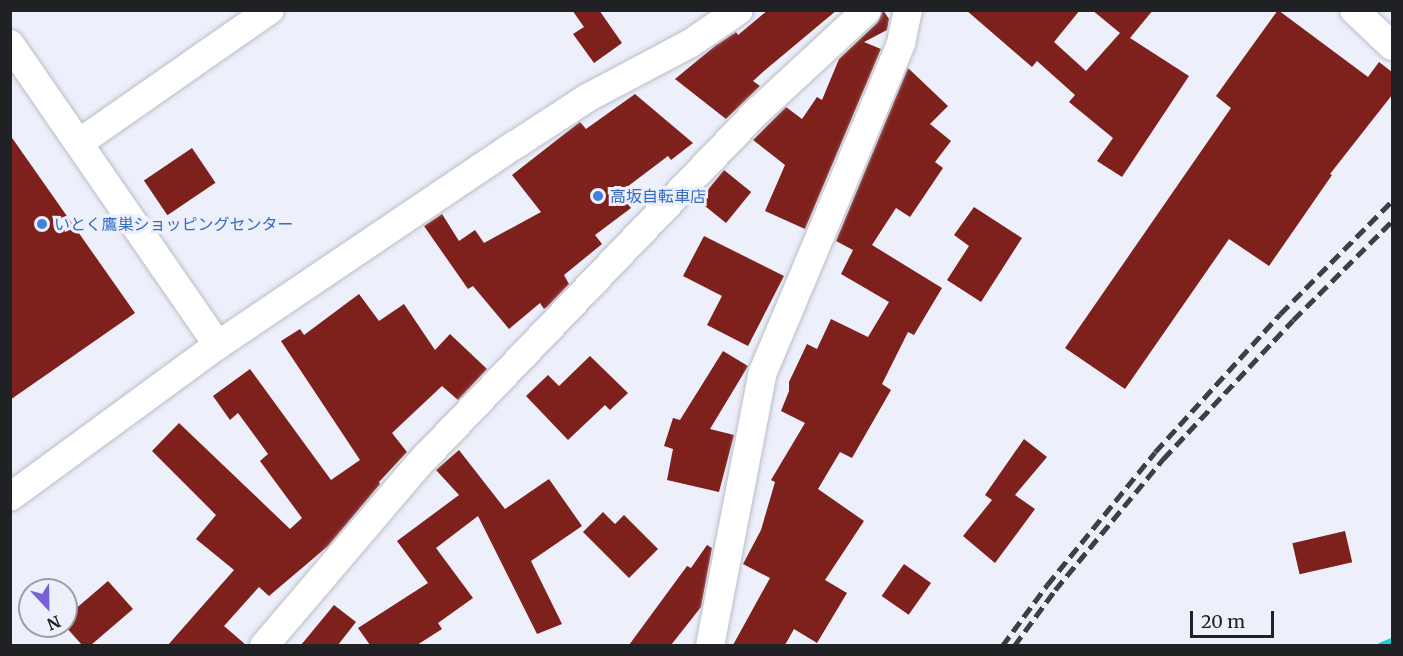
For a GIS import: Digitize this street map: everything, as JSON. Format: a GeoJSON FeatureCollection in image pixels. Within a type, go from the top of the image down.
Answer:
{"type":"FeatureCollection","features":[{"type":"Feature","properties":{"kind":"street"},"geometry":{"type":"LineString","coordinates":[[79,143],[270,10]]}},
{"type":"Feature","properties":{"kind":"street"},"geometry":{"type":"LineString","coordinates":[[10,497],[218,345],[589,97],[691,43],[739,10]]}},
{"type":"Feature","properties":{"kind":"street"},"geometry":{"type":"LineString","coordinates":[[264,645],[418,465],[759,110],[867,10]]}},
{"type":"Feature","properties":{"kind":"street"},"geometry":{"type":"LineString","coordinates":[[710,645],[762,372],[901,43],[908,10]]}},
{"type":"Feature","properties":{"kind":"street"},"geometry":{"type":"LineString","coordinates":[[1354,10],[1392,46]]}},
{"type":"Feature","properties":{"kind":"street"},"geometry":{"type":"LineString","coordinates":[[10,44],[218,345]]}},
{"type":"Feature","properties":{"kind":"building"},"geometry":{"type":"Polygon","coordinates":[[[572,10],[599,10],[622,43],[594,63],[573,34],[584,27],[572,10]]]}},
{"type":"Feature","properties":{"kind":"building"},"geometry":{"type":"Polygon","coordinates":[[[768,10],[837,10],[753,81],[760,86],[726,119],[675,79],[715,46],[736,32],[738,35],[768,10]]]}},
{"type":"Feature","properties":{"kind":"building"},"geometry":{"type":"Polygon","coordinates":[[[883,10],[889,19],[887,30],[864,42],[881,49],[805,229],[765,211],[785,165],[753,140],[786,107],[802,119],[817,97],[822,100],[839,59],[878,22],[883,10]]]}},
{"type":"Feature","properties":{"kind":"building"},"geometry":{"type":"Polygon","coordinates":[[[966,10],[1080,10],[1054,42],[1086,71],[1120,33],[1092,10],[1153,10],[1130,38],[1189,76],[1122,177],[1097,161],[1113,138],[1069,102],[1075,95],[1037,61],[1032,67],[966,10]]]}},
{"type":"Feature","properties":{"kind":"building"},"geometry":{"type":"Polygon","coordinates":[[[1278,10],[1368,77],[1379,62],[1392,72],[1392,95],[1330,174],[1332,175],[1269,266],[1229,239],[1125,389],[1065,348],[1231,108],[1216,96],[1278,10]]]}},
{"type":"Feature","properties":{"kind":"building"},"geometry":{"type":"Polygon","coordinates":[[[908,68],[948,106],[930,124],[951,141],[935,162],[943,168],[910,217],[896,208],[872,245],[942,288],[914,335],[908,332],[882,384],[891,390],[852,458],[840,452],[818,489],[864,521],[825,580],[847,593],[817,643],[794,629],[785,645],[733,645],[770,578],[743,564],[761,530],[775,482],[771,480],[805,423],[781,411],[789,391],[789,382],[807,344],[817,349],[831,319],[868,337],[889,302],[841,274],[853,250],[836,241],[908,68]]]}},
{"type":"Feature","properties":{"kind":"building"},"geometry":{"type":"Polygon","coordinates":[[[635,94],[693,143],[671,160],[668,156],[619,193],[631,208],[595,235],[602,244],[564,275],[569,284],[547,307],[544,309],[540,303],[509,329],[473,286],[468,289],[424,226],[442,214],[459,241],[475,230],[484,243],[541,212],[512,175],[580,122],[586,129],[635,94]]]}},
{"type":"Feature","properties":{"kind":"building","name":"いとく鷹巣ショッピングセンター"},"geometry":{"type":"Polygon","coordinates":[[[10,135],[135,313],[10,400],[10,135]]]}},
{"type":"Feature","properties":{"kind":"building"},"geometry":{"type":"Polygon","coordinates":[[[192,148],[215,183],[167,215],[144,180],[192,148]]]}},
{"type":"Feature","properties":{"kind":"building"},"geometry":{"type":"Polygon","coordinates":[[[724,170],[751,192],[726,223],[699,201],[724,170]]]}},
{"type":"Feature","properties":{"kind":"building"},"geometry":{"type":"Polygon","coordinates":[[[974,207],[1022,238],[981,302],[947,280],[969,246],[954,235],[974,207]]]}},
{"type":"Feature","properties":{"kind":"building"},"geometry":{"type":"Polygon","coordinates":[[[704,236],[784,276],[748,346],[707,325],[722,296],[683,276],[704,236]]]}},
{"type":"Feature","properties":{"kind":"building"},"geometry":{"type":"Polygon","coordinates":[[[359,294],[379,321],[404,304],[435,350],[450,334],[487,369],[458,400],[442,386],[392,433],[407,452],[379,482],[380,484],[328,546],[269,596],[259,587],[224,626],[246,645],[168,645],[234,570],[196,539],[216,515],[152,451],[179,423],[290,529],[302,518],[260,461],[268,454],[238,413],[230,420],[213,396],[250,369],[331,480],[360,460],[281,341],[300,329],[304,335],[359,294]]]}},
{"type":"Feature","properties":{"kind":"building"},"geometry":{"type":"Polygon","coordinates":[[[723,351],[748,366],[710,429],[734,435],[719,492],[667,480],[673,449],[664,446],[673,418],[680,420],[723,351]]]}},
{"type":"Feature","properties":{"kind":"building"},"geometry":{"type":"Polygon","coordinates":[[[590,356],[628,393],[610,410],[605,405],[568,440],[526,396],[548,375],[559,386],[590,356]]]}},
{"type":"Feature","properties":{"kind":"building"},"geometry":{"type":"Polygon","coordinates":[[[1024,439],[1047,457],[1015,495],[1035,509],[995,563],[963,536],[992,500],[985,495],[1024,439]]]}},
{"type":"Feature","properties":{"kind":"building"},"geometry":{"type":"Polygon","coordinates":[[[459,450],[505,509],[549,479],[582,526],[531,561],[562,624],[537,634],[478,516],[436,548],[473,598],[438,623],[442,629],[417,645],[370,645],[358,628],[428,583],[397,541],[459,495],[436,470],[459,450]]]}},
{"type":"Feature","properties":{"kind":"building"},"geometry":{"type":"Polygon","coordinates":[[[603,512],[615,524],[624,515],[658,549],[629,578],[583,532],[603,512]]]}},
{"type":"Feature","properties":{"kind":"building"},"geometry":{"type":"Polygon","coordinates":[[[1345,531],[1352,562],[1300,574],[1292,543],[1345,531]]]}},
{"type":"Feature","properties":{"kind":"building"},"geometry":{"type":"Polygon","coordinates":[[[707,545],[712,548],[701,607],[671,645],[629,645],[687,566],[691,568],[707,545]]]}},
{"type":"Feature","properties":{"kind":"building"},"geometry":{"type":"Polygon","coordinates":[[[904,564],[931,583],[909,615],[882,596],[904,564]]]}},
{"type":"Feature","properties":{"kind":"building"},"geometry":{"type":"Polygon","coordinates":[[[108,581],[133,609],[91,645],[82,645],[76,638],[78,638],[78,607],[108,581]]]}},
{"type":"Feature","properties":{"kind":"building"},"geometry":{"type":"Polygon","coordinates":[[[334,605],[356,622],[338,645],[301,645],[334,605]]]}},
{"type":"Feature","properties":{"kind":"waterway"},"geometry":{"type":"LineString","coordinates":[[1382,646],[1392,642]]}},
{"type":"Feature","properties":{"kind":"railway"},"geometry":{"type":"LineString","coordinates":[[1002,646],[1047,585],[1155,452],[1280,314],[1392,201]]}},
{"type":"Feature","properties":{"kind":"railway"},"geometry":{"type":"LineString","coordinates":[[1014,646],[1055,590],[1163,459],[1293,320],[1392,221]]}},
{"type":"Feature","properties":{"kind":"place","name":"高坂自転車店"},"geometry":{"type":"Point","coordinates":[598,196]}},
{"type":"Feature","properties":{"kind":"place","name":"いとく鷹巣ショッピングセンター"},"geometry":{"type":"Point","coordinates":[42,224]}}]}
